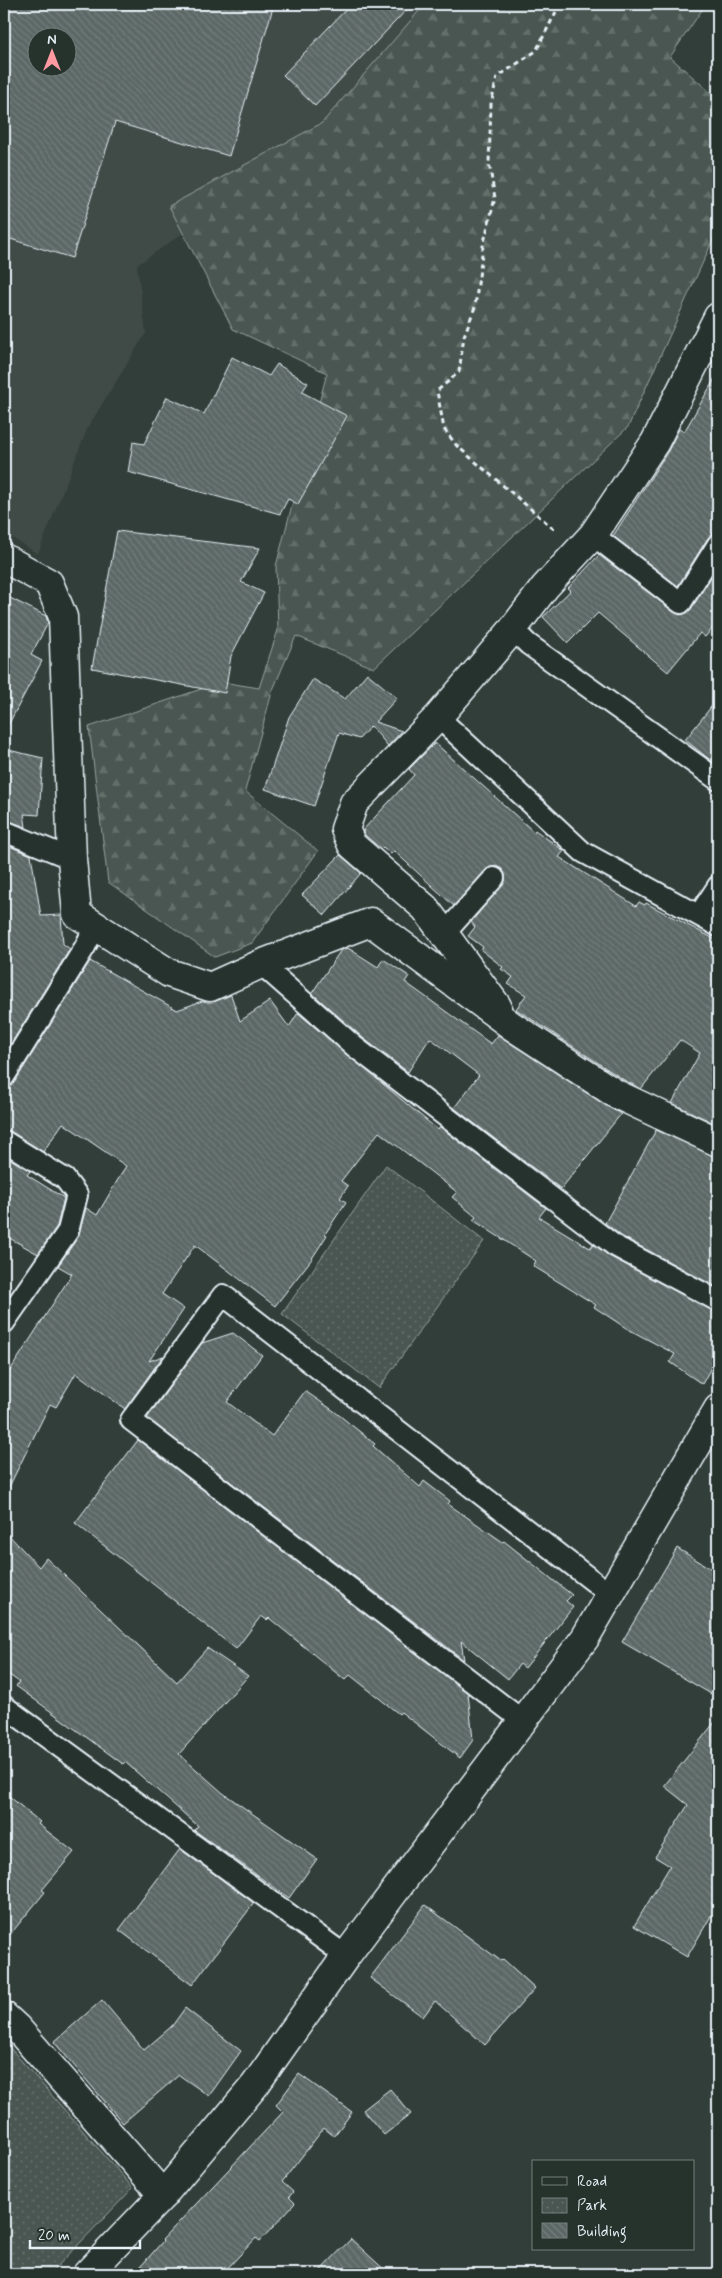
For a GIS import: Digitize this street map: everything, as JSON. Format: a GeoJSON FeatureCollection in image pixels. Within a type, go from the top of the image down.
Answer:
{"type":"FeatureCollection","features":[{"type":"Feature","properties":{"kind":"street"},"geometry":{"type":"LineString","coordinates":[[512,1026],[425,908],[352,844],[346,829],[354,804],[438,716],[513,629],[545,587],[586,543],[655,442],[718,317]]}},
{"type":"Feature","properties":{"kind":"street"},"geometry":{"type":"LineString","coordinates":[[4,558],[48,583],[63,617],[72,859],[78,914],[169,972],[210,987],[261,964],[371,922],[512,1026],[616,1094],[718,1142]]}},
{"type":"Feature","properties":{"kind":"street"},"geometry":{"type":"LineString","coordinates":[[87,2274],[163,2195],[255,2085],[346,1956],[585,1638],[718,1410]]}},
{"type":"Feature","properties":{"kind":"street"},"geometry":{"type":"LineString","coordinates":[[4,2016],[17,2028],[163,2195]]}},
{"type":"Feature","properties":{"kind":"lane"},"geometry":{"type":"LineString","coordinates":[[586,543],[681,603],[718,544]]}},
{"type":"Feature","properties":{"kind":"lane"},"geometry":{"type":"LineString","coordinates":[[513,629],[528,644],[718,780]]}},
{"type":"Feature","properties":{"kind":"lane"},"geometry":{"type":"LineString","coordinates":[[438,716],[583,852],[718,926]]}},
{"type":"Feature","properties":{"kind":"lane"},"geometry":{"type":"LineString","coordinates":[[4,830],[72,859]]}},
{"type":"Feature","properties":{"kind":"lane"},"geometry":{"type":"LineString","coordinates":[[445,933],[494,878]]}},
{"type":"Feature","properties":{"kind":"lane"},"geometry":{"type":"LineString","coordinates":[[699,915],[718,886]]}},
{"type":"Feature","properties":{"kind":"lane"},"geometry":{"type":"LineString","coordinates":[[4,1077],[85,947],[96,924]]}},
{"type":"Feature","properties":{"kind":"lane"},"geometry":{"type":"LineString","coordinates":[[261,964],[356,1047],[616,1246],[718,1301]]}},
{"type":"Feature","properties":{"kind":"lane"},"geometry":{"type":"LineString","coordinates":[[4,1141],[65,1180],[77,1195],[68,1231],[4,1323]]}},
{"type":"Feature","properties":{"kind":"lane"},"geometry":{"type":"LineString","coordinates":[[523,1721],[131,1420],[223,1295],[611,1595]]}},
{"type":"Feature","properties":{"kind":"lane"},"geometry":{"type":"LineString","coordinates":[[4,1706],[346,1956]]}},
{"type":"Feature","properties":{"kind":"path"},"geometry":{"type":"LineString","coordinates":[[560,4],[536,51],[497,77],[491,104],[489,163],[495,198],[483,246],[475,308],[464,336],[459,372],[437,391],[444,429],[457,446],[586,543]]}},
{"type":"Feature","properties":{"kind":"shaded area"},"geometry":{"type":"Polygon","coordinates":[[[4,4],[447,4],[274,170],[137,265],[146,333],[88,427],[38,554],[4,533],[4,4]]]}},
{"type":"Feature","properties":{"kind":"green space"},"geometry":{"type":"Polygon","coordinates":[[[425,4],[706,4],[670,57],[718,99],[718,229],[628,427],[374,668],[296,636],[272,692],[245,791],[318,851],[252,943],[215,957],[108,882],[89,727],[222,682],[259,688],[278,630],[276,566],[327,373],[233,329],[169,206],[322,123],[425,4]]]}},
{"type":"Feature","properties":{"kind":"green space"},"geometry":{"type":"Polygon","coordinates":[[[386,1165],[484,1241],[379,1388],[282,1314],[386,1165]]]}},
{"type":"Feature","properties":{"kind":"green space"},"geometry":{"type":"Polygon","coordinates":[[[4,2041],[133,2188],[50,2274],[4,2274],[4,2041]]]}},
{"type":"Feature","properties":{"kind":"building"},"geometry":{"type":"Polygon","coordinates":[[[4,4],[274,4],[229,156],[115,122],[72,258],[4,237],[4,4]]]}},
{"type":"Feature","properties":{"kind":"building"},"geometry":{"type":"Polygon","coordinates":[[[351,4],[412,4],[315,106],[283,75],[351,4]]]}},
{"type":"Feature","properties":{"kind":"building"},"geometry":{"type":"Polygon","coordinates":[[[232,357],[269,376],[277,364],[308,383],[302,392],[347,416],[298,504],[288,499],[280,514],[128,472],[133,442],[144,444],[167,397],[204,414],[232,357]]]}},
{"type":"Feature","properties":{"kind":"building"},"geometry":{"type":"Polygon","coordinates":[[[718,373],[718,532],[708,538],[678,586],[613,536],[668,451],[679,429],[684,432],[718,373]]]}},
{"type":"Feature","properties":{"kind":"building"},"geometry":{"type":"Polygon","coordinates":[[[117,531],[260,548],[241,582],[264,593],[231,656],[225,693],[92,668],[117,531]]]}},
{"type":"Feature","properties":{"kind":"building"},"geometry":{"type":"Polygon","coordinates":[[[599,555],[680,615],[687,613],[691,609],[718,566],[718,622],[705,637],[700,633],[668,672],[598,613],[568,643],[543,617],[571,590],[568,588],[599,555]]]}},
{"type":"Feature","properties":{"kind":"building"},"geometry":{"type":"Polygon","coordinates":[[[4,595],[46,616],[48,623],[31,655],[42,661],[4,733],[4,595]]]}},
{"type":"Feature","properties":{"kind":"building"},"geometry":{"type":"Polygon","coordinates":[[[367,673],[397,698],[375,722],[402,731],[388,746],[371,726],[359,739],[339,733],[314,806],[265,789],[289,717],[313,679],[345,699],[367,673]]]}},
{"type":"Feature","properties":{"kind":"building"},"geometry":{"type":"Polygon","coordinates":[[[718,698],[718,766],[685,740],[718,698]]]}},
{"type":"Feature","properties":{"kind":"building"},"geometry":{"type":"Polygon","coordinates":[[[435,743],[534,832],[535,830],[564,851],[559,857],[636,906],[639,902],[645,905],[646,903],[718,941],[718,1125],[672,1103],[700,1053],[680,1040],[641,1089],[624,1080],[516,1009],[526,995],[508,984],[513,977],[501,969],[503,967],[481,950],[483,947],[468,936],[475,927],[471,922],[505,881],[505,874],[502,869],[496,866],[486,870],[454,906],[394,851],[391,854],[383,847],[381,849],[365,835],[363,830],[414,775],[409,769],[435,743]]]}},
{"type":"Feature","properties":{"kind":"building"},"geometry":{"type":"Polygon","coordinates":[[[4,749],[43,758],[39,815],[24,814],[26,827],[4,819],[4,749]]]}},
{"type":"Feature","properties":{"kind":"building"},"geometry":{"type":"Polygon","coordinates":[[[4,844],[31,855],[41,916],[61,915],[63,944],[70,949],[4,1055],[4,844]]]}},
{"type":"Feature","properties":{"kind":"building"},"geometry":{"type":"Polygon","coordinates":[[[340,855],[361,873],[325,915],[302,895],[340,855]]]}},
{"type":"Feature","properties":{"kind":"building"},"geometry":{"type":"Polygon","coordinates":[[[348,948],[378,967],[383,959],[409,976],[405,982],[491,1044],[498,1035],[621,1114],[561,1189],[454,1108],[479,1075],[430,1038],[408,1072],[363,1038],[312,993],[341,950],[348,948]]]}},
{"type":"Feature","properties":{"kind":"building"},"geometry":{"type":"Polygon","coordinates":[[[90,961],[177,1010],[202,1001],[216,1001],[231,995],[240,1021],[270,1001],[289,1027],[298,1013],[438,1130],[440,1127],[546,1208],[539,1217],[590,1248],[593,1244],[609,1256],[718,1313],[718,1355],[702,1384],[670,1362],[675,1354],[626,1328],[594,1307],[596,1305],[533,1266],[536,1261],[473,1220],[476,1217],[452,1197],[457,1192],[379,1132],[341,1181],[348,1186],[340,1198],[346,1202],[325,1234],[327,1235],[311,1260],[275,1306],[195,1245],[162,1294],[184,1309],[149,1361],[163,1356],[125,1409],[76,1373],[56,1407],[50,1404],[4,1497],[4,1380],[72,1274],[58,1266],[78,1237],[86,1208],[97,1215],[126,1166],[63,1123],[43,1152],[4,1129],[4,1089],[14,1083],[90,961]]]}},
{"type":"Feature","properties":{"kind":"building"},"geometry":{"type":"Polygon","coordinates":[[[656,1130],[718,1157],[718,1288],[621,1236],[605,1223],[656,1130]]]}},
{"type":"Feature","properties":{"kind":"building"},"geometry":{"type":"Polygon","coordinates":[[[4,1155],[30,1171],[27,1175],[64,1198],[57,1226],[38,1254],[4,1235],[4,1155]]]}},
{"type":"Feature","properties":{"kind":"building"},"geometry":{"type":"Polygon","coordinates":[[[233,1333],[262,1355],[227,1402],[272,1436],[305,1391],[334,1411],[375,1444],[373,1446],[420,1487],[424,1481],[450,1501],[448,1504],[504,1541],[572,1595],[566,1601],[573,1607],[525,1668],[520,1664],[508,1679],[461,1641],[464,1660],[147,1418],[202,1343],[233,1333]]]}},
{"type":"Feature","properties":{"kind":"building"},"geometry":{"type":"Polygon","coordinates":[[[138,1440],[468,1693],[473,1740],[460,1758],[401,1712],[399,1714],[350,1675],[345,1680],[269,1618],[267,1620],[261,1616],[236,1649],[75,1523],[138,1440]]]}},
{"type":"Feature","properties":{"kind":"building"},"geometry":{"type":"Polygon","coordinates":[[[4,1530],[39,1567],[46,1558],[177,1682],[207,1648],[248,1676],[179,1754],[223,1793],[317,1859],[289,1898],[194,1830],[198,1826],[125,1762],[123,1764],[16,1686],[19,1682],[4,1671],[4,1530]]]}},
{"type":"Feature","properties":{"kind":"building"},"geometry":{"type":"Polygon","coordinates":[[[677,1548],[718,1573],[718,1698],[622,1642],[677,1548]]]}},
{"type":"Feature","properties":{"kind":"building"},"geometry":{"type":"Polygon","coordinates":[[[718,1718],[718,1904],[687,1957],[634,1926],[670,1866],[655,1857],[688,1805],[664,1786],[718,1718]]]}},
{"type":"Feature","properties":{"kind":"building"},"geometry":{"type":"Polygon","coordinates":[[[4,1792],[40,1822],[38,1824],[74,1852],[42,1890],[45,1892],[4,1942],[4,1792]]]}},
{"type":"Feature","properties":{"kind":"building"},"geometry":{"type":"Polygon","coordinates":[[[180,1849],[254,1903],[192,1985],[119,1930],[180,1849]]]}},
{"type":"Feature","properties":{"kind":"building"},"geometry":{"type":"Polygon","coordinates":[[[425,1905],[501,1961],[503,1959],[535,1988],[485,2045],[435,2001],[423,2017],[370,1978],[425,1905]]]}},
{"type":"Feature","properties":{"kind":"building"},"geometry":{"type":"Polygon","coordinates":[[[102,2000],[144,2050],[172,2026],[185,2008],[241,2051],[209,2096],[179,2075],[123,2123],[54,2042],[102,2000]]]}},
{"type":"Feature","properties":{"kind":"building"},"geometry":{"type":"Polygon","coordinates":[[[299,2074],[352,2112],[334,2136],[324,2128],[282,2182],[293,2192],[289,2197],[295,2203],[260,2241],[256,2238],[222,2274],[134,2274],[162,2240],[283,2112],[276,2105],[299,2074]]]}},
{"type":"Feature","properties":{"kind":"building"},"geometry":{"type":"Polygon","coordinates":[[[390,2089],[411,2114],[384,2135],[363,2110],[390,2089]]]}},
{"type":"Feature","properties":{"kind":"building"},"geometry":{"type":"Polygon","coordinates":[[[351,2239],[389,2274],[317,2274],[351,2239]]]}}]}
